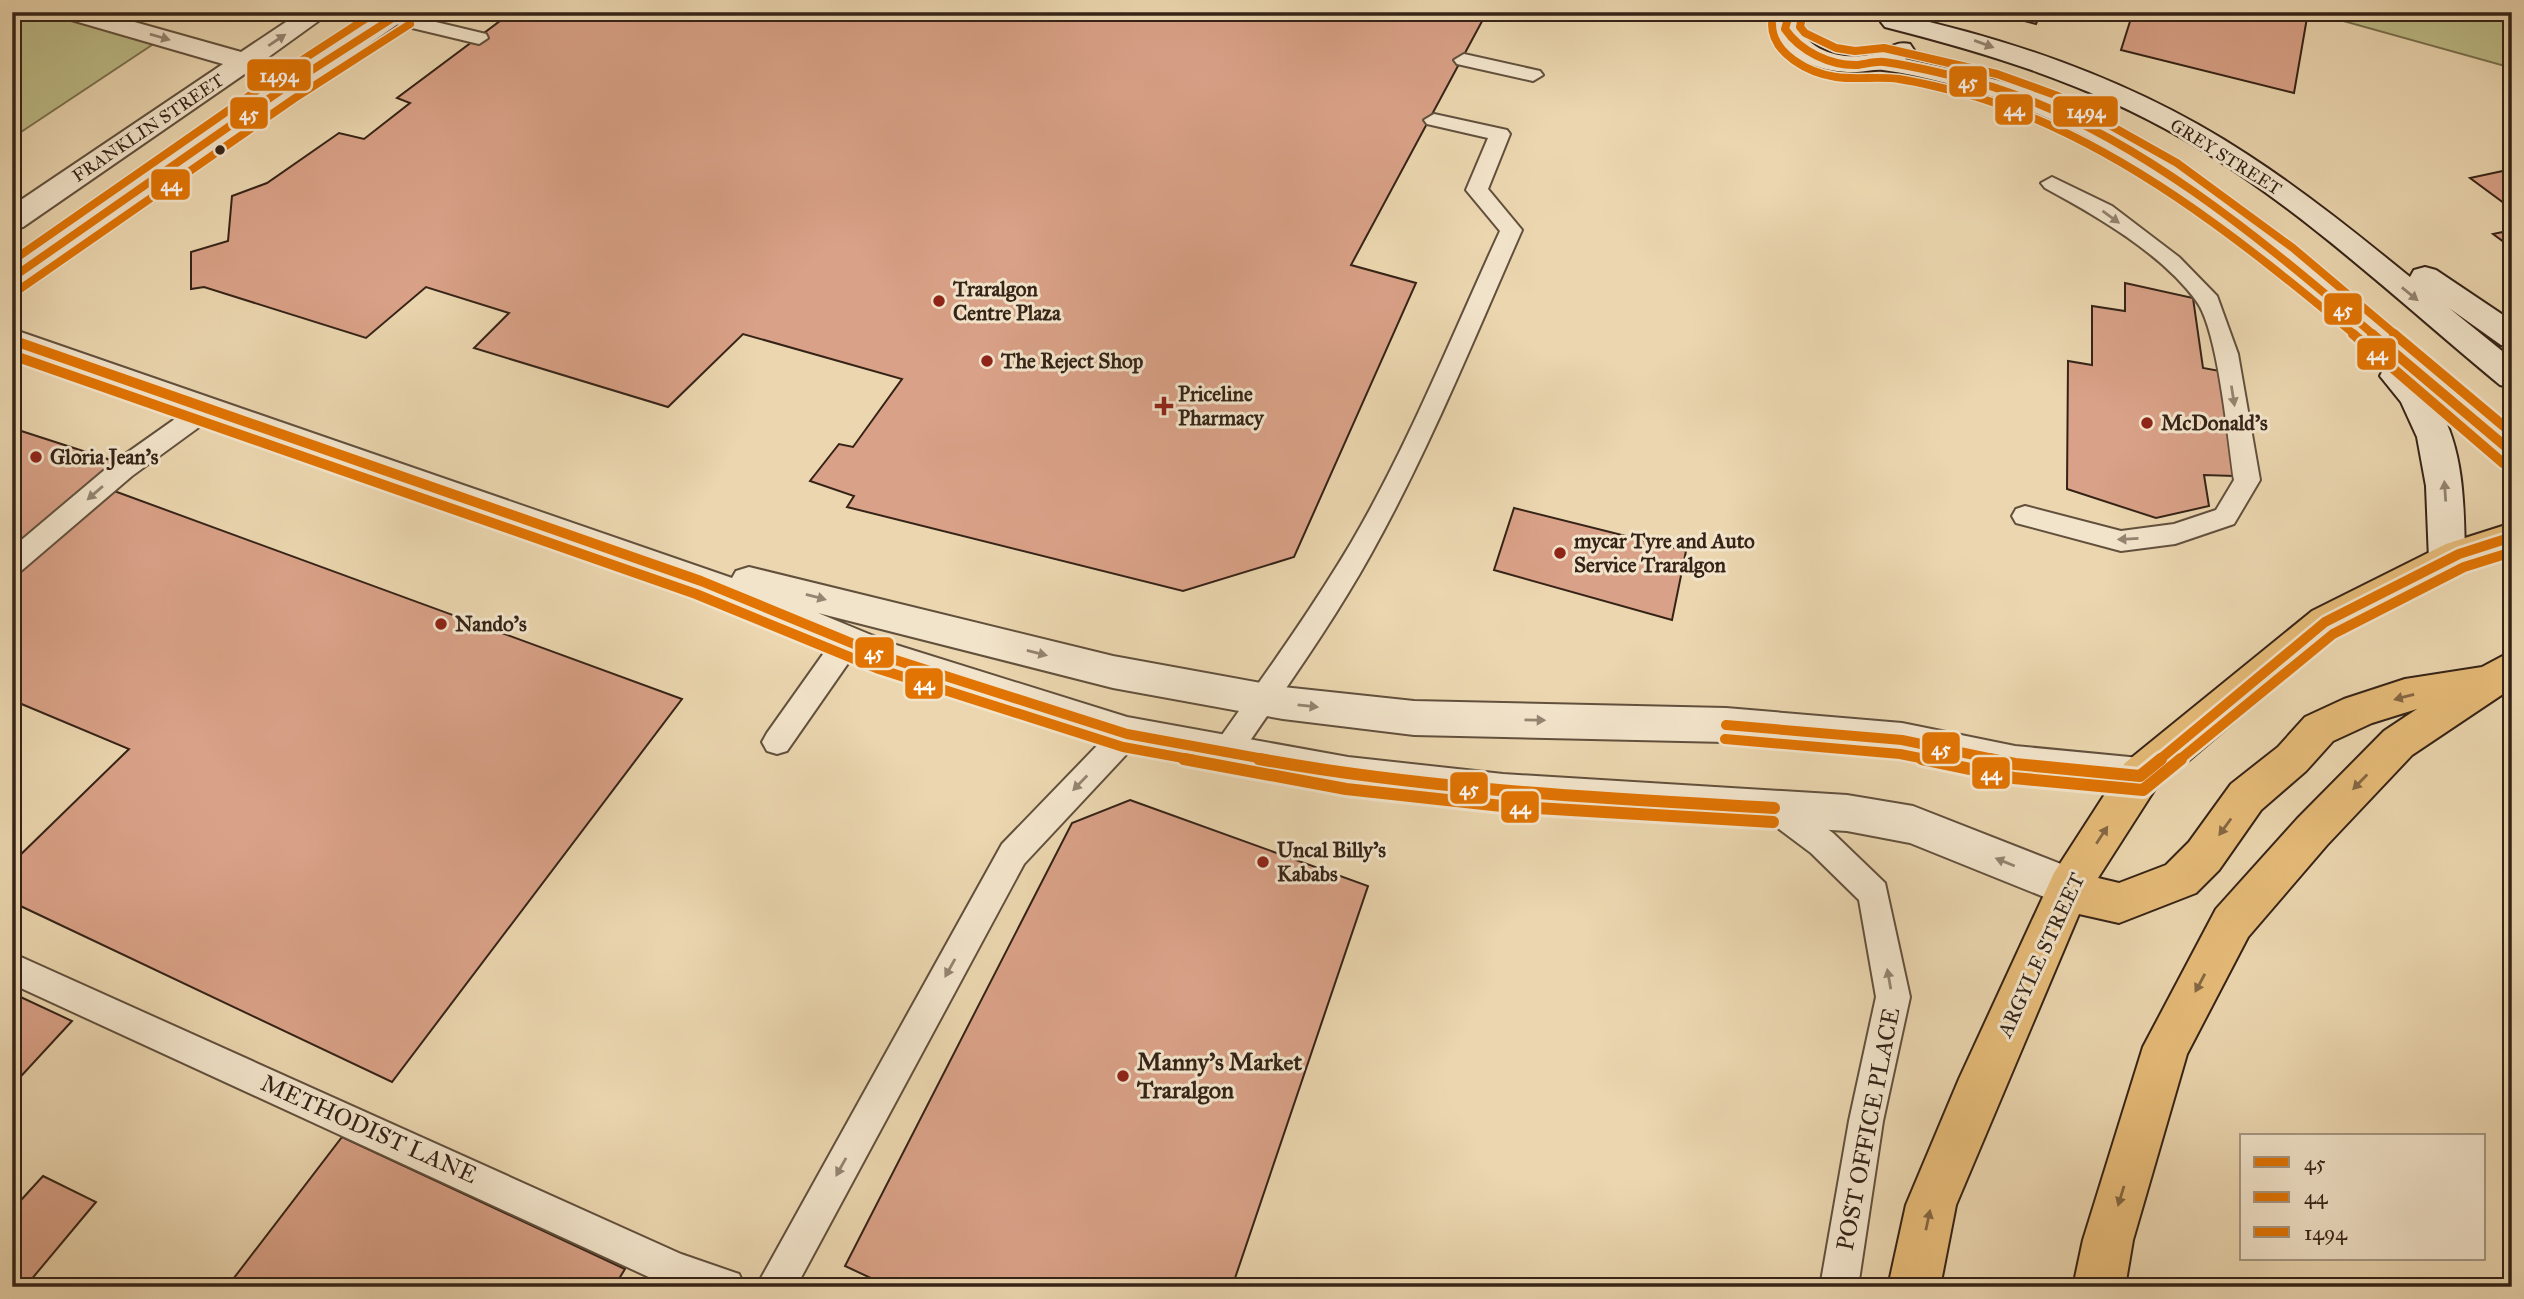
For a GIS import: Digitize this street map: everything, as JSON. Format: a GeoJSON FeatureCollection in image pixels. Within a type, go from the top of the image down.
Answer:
{"type":"FeatureCollection","features":[{"type":"Feature","properties":{"kind":"highway","name":"ARGYLE STREET"},"geometry":{"type":"LineString","coordinates":[[1914,1287],[1931,1205],[2069,887],[2140,776],[2325,622],[2447,559],[2512,537]]}},
{"type":"Feature","properties":{"kind":"highway"},"geometry":{"type":"LineString","coordinates":[[2069,887],[2079,894],[2119,903],[2181,879],[2204,856],[2246,797],[2292,759],[2319,729],[2358,710],[2405,695],[2503,673]]}},
{"type":"Feature","properties":{"kind":"highway"},"geometry":{"type":"LineString","coordinates":[[2099,1287],[2108,1240],[2166,1047],[2232,923],[2312,832],[2398,743],[2503,673]]}},
{"type":"Feature","properties":{"kind":"street"},"geometry":{"type":"LineString","coordinates":[[71,12],[245,62],[287,86]]}},
{"type":"Feature","properties":{"kind":"street","name":"FRANKLIN STREET"},"geometry":{"type":"LineString","coordinates":[[12,220],[25,198],[245,62],[318,12]]}},
{"type":"Feature","properties":{"kind":"street"},"geometry":{"type":"LineString","coordinates":[[1787,13],[1785,29],[1795,44],[1813,55],[1855,65],[1882,62],[1992,87],[2052,109],[2170,175],[2284,259],[2512,452]]}},
{"type":"Feature","properties":{"kind":"street"},"geometry":{"type":"LineString","coordinates":[[12,278],[287,86],[398,15]]}},
{"type":"Feature","properties":{"kind":"street"},"geometry":{"type":"LineString","coordinates":[[1882,62],[1901,52],[1905,42],[1886,17]]}},
{"type":"Feature","properties":{"kind":"street","name":"GREY STREET"},"geometry":{"type":"LineString","coordinates":[[1886,17],[1956,34],[2127,97],[2221,150],[2280,190],[2512,377]]}},
{"type":"Feature","properties":{"kind":"street"},"geometry":{"type":"LineString","coordinates":[[2170,175],[2221,150]]}},
{"type":"Feature","properties":{"kind":"street"},"geometry":{"type":"LineString","coordinates":[[2170,175],[2244,247],[2404,383],[2416,398],[2429,426],[2446,484],[2447,559]]}},
{"type":"Feature","properties":{"kind":"street"},"geometry":{"type":"LineString","coordinates":[[2280,190],[2314,200],[2512,337]]}},
{"type":"Feature","properties":{"kind":"street"},"geometry":{"type":"LineString","coordinates":[[25,198],[99,218]]}},
{"type":"Feature","properties":{"kind":"street"},"geometry":{"type":"LineString","coordinates":[[12,340],[701,581],[883,656],[1127,734],[1348,775],[1503,792],[1847,813],[1913,825],[2069,887]]}},
{"type":"Feature","properties":{"kind":"street"},"geometry":{"type":"LineString","coordinates":[[701,581],[757,581],[1114,672],[1260,699],[1414,718],[1726,725],[1902,740],[2015,764],[2140,776]]}},
{"type":"Feature","properties":{"kind":"lane"},"geometry":{"type":"LineString","coordinates":[[398,15],[479,38]]}},
{"type":"Feature","properties":{"kind":"lane"},"geometry":{"type":"LineString","coordinates":[[1464,60],[1533,75]]}},
{"type":"Feature","properties":{"kind":"lane"},"geometry":{"type":"LineString","coordinates":[[1227,751],[1260,699],[1315,624],[1360,549],[1408,459],[1511,230],[1477,190],[1500,134],[1434,120]]}},
{"type":"Feature","properties":{"kind":"lane"},"geometry":{"type":"LineString","coordinates":[[2025,516],[2120,541],[2175,534],[2225,517],[2246,480],[2225,354],[2209,301],[2171,262],[2104,211],[2052,183]]}},
{"type":"Feature","properties":{"kind":"lane"},"geometry":{"type":"LineString","coordinates":[[12,564],[123,469],[208,408]]}},
{"type":"Feature","properties":{"kind":"lane"},"geometry":{"type":"LineString","coordinates":[[777,742],[848,641]]}},
{"type":"Feature","properties":{"kind":"lane"},"geometry":{"type":"LineString","coordinates":[[775,1287],[1013,853],[1127,734]]}},
{"type":"Feature","properties":{"kind":"lane","name":"POST OFFICE PLACE"},"geometry":{"type":"LineString","coordinates":[[1774,808],[1822,843],[1874,893],[1893,997],[1866,1121],[1839,1287]]}},
{"type":"Feature","properties":{"kind":"lane","name":"METHODIST LANE"},"geometry":{"type":"LineString","coordinates":[[12,968],[672,1279],[726,1287]]}},
{"type":"Feature","properties":{"kind":"shaded area"},"geometry":{"type":"Polygon","coordinates":[[[12,12],[70,12],[164,37],[12,138],[12,12]]]}},
{"type":"Feature","properties":{"kind":"shaded area"},"geometry":{"type":"Polygon","coordinates":[[[2317,12],[2512,12],[2512,68],[2318,14],[2317,12]]]}},
{"type":"Feature","properties":{"kind":"building"},"geometry":{"type":"Polygon","coordinates":[[[163,12],[229,12],[197,20],[163,12]]]}},
{"type":"Feature","properties":{"kind":"building","name":"Traralgon Centre Plaza"},"geometry":{"type":"Polygon","coordinates":[[[512,12],[1487,12],[1351,265],[1416,283],[1294,557],[1183,591],[847,507],[854,496],[810,481],[839,444],[853,447],[902,379],[743,334],[668,407],[474,348],[509,313],[426,287],[366,338],[204,287],[191,289],[191,252],[228,241],[232,196],[267,183],[339,133],[364,139],[410,103],[397,98],[512,12]]]}},
{"type":"Feature","properties":{"kind":"building"},"geometry":{"type":"Polygon","coordinates":[[[1990,12],[2041,12],[2036,24],[1990,12]]]}},
{"type":"Feature","properties":{"kind":"building"},"geometry":{"type":"Polygon","coordinates":[[[2133,12],[2308,12],[2294,93],[2121,50],[2133,12]]]}},
{"type":"Feature","properties":{"kind":"building"},"geometry":{"type":"Polygon","coordinates":[[[2512,169],[2512,209],[2470,178],[2512,169]]]}},
{"type":"Feature","properties":{"kind":"building"},"geometry":{"type":"Polygon","coordinates":[[[2512,230],[2512,248],[2493,234],[2512,230]]]}},
{"type":"Feature","properties":{"kind":"building","name":"McDonald's"},"geometry":{"type":"Polygon","coordinates":[[[2125,283],[2193,298],[2203,368],[2220,371],[2234,476],[2204,475],[2209,506],[2156,518],[2067,489],[2068,361],[2092,365],[2092,306],[2125,311],[2125,283]]]}},
{"type":"Feature","properties":{"kind":"building"},"geometry":{"type":"Polygon","coordinates":[[[12,428],[120,463],[12,555],[12,428]]]}},
{"type":"Feature","properties":{"kind":"building"},"geometry":{"type":"Polygon","coordinates":[[[106,488],[682,699],[392,1082],[12,902],[12,863],[129,749],[12,700],[12,569],[106,488]]]}},
{"type":"Feature","properties":{"kind":"building"},"geometry":{"type":"Polygon","coordinates":[[[1514,508],[1686,551],[1672,620],[1494,570],[1514,508]]]}},
{"type":"Feature","properties":{"kind":"building","name":"Manny's Market Traralgon"},"geometry":{"type":"Polygon","coordinates":[[[1130,800],[1368,886],[1232,1287],[890,1287],[845,1266],[1072,823],[1130,800]]]}},
{"type":"Feature","properties":{"kind":"building"},"geometry":{"type":"Polygon","coordinates":[[[12,993],[72,1021],[12,1086],[12,993]]]}},
{"type":"Feature","properties":{"kind":"building"},"geometry":{"type":"Polygon","coordinates":[[[342,1137],[625,1269],[614,1287],[227,1287],[342,1137]]]}},
{"type":"Feature","properties":{"kind":"building"},"geometry":{"type":"Polygon","coordinates":[[[43,1176],[96,1202],[25,1287],[12,1287],[12,1210],[43,1176]]]}},
{"type":"Feature","properties":{"kind":"transit line","name":"1494"},"geometry":{"type":"LineString","coordinates":[[12,261],[279,75],[376,12]]}},
{"type":"Feature","properties":{"kind":"transit line","name":"45"},"geometry":{"type":"LineString","coordinates":[[12,278],[287,86],[402,12]]}},
{"type":"Feature","properties":{"kind":"transit line","name":"45"},"geometry":{"type":"LineString","coordinates":[[1780,12],[1789,15],[1785,29],[1795,44],[1832,62],[1855,65],[1882,62],[1992,87],[2052,109],[2170,175],[2284,259],[2512,452]]}},
{"type":"Feature","properties":{"kind":"transit line","name":"1494"},"geometry":{"type":"LineString","coordinates":[[1803,12],[1800,27],[1805,33],[1836,48],[1855,51],[1884,48],[1997,74],[2058,96],[2177,163],[2293,248],[2512,433]]}},
{"type":"Feature","properties":{"kind":"transit line","name":"44"},"geometry":{"type":"LineString","coordinates":[[20,289],[295,98],[410,24]]}},
{"type":"Feature","properties":{"kind":"transit line","name":"44"},"geometry":{"type":"LineString","coordinates":[[1772,24],[1772,34],[1781,50],[1798,62],[1825,74],[1901,79],[1974,97],[2037,118],[2111,158],[2164,190],[2265,262],[2362,341],[2503,463]]}},
{"type":"Feature","properties":{"kind":"transit line","name":"45"},"geometry":{"type":"LineString","coordinates":[[12,340],[701,581],[883,656],[1127,734],[1348,775],[1503,792],[1774,808]]}},
{"type":"Feature","properties":{"kind":"transit line","name":"44"},"geometry":{"type":"LineString","coordinates":[[12,355],[696,594],[879,669],[1123,747],[1346,789],[1502,806],[1773,822]]}},
{"type":"Feature","properties":{"kind":"transit line","name":"45"},"geometry":{"type":"LineString","coordinates":[[1726,725],[1902,740],[2015,764],[2140,776],[2325,622],[2459,554],[2512,537]]}},
{"type":"Feature","properties":{"kind":"transit line","name":"44"},"geometry":{"type":"LineString","coordinates":[[1725,739],[1900,754],[2014,778],[2143,790],[2333,634],[2464,567],[2512,552]]}},
{"type":"Feature","properties":{"kind":"place","name":"Traralgon Centre Plaza"},"geometry":{"type":"Point","coordinates":[939,301]}},
{"type":"Feature","properties":{"kind":"place","name":"The Reject Shop"},"geometry":{"type":"Point","coordinates":[987,361]}},
{"type":"Feature","properties":{"kind":"place","name":"Priceline Pharmacy"},"geometry":{"type":"Point","coordinates":[1164,406]}},
{"type":"Feature","properties":{"kind":"place","name":"McDonald's"},"geometry":{"type":"Point","coordinates":[2147,423]}},
{"type":"Feature","properties":{"kind":"place","name":"Gloria Jean's"},"geometry":{"type":"Point","coordinates":[36,457]}},
{"type":"Feature","properties":{"kind":"place","name":"mycar Tyre and Auto Service Traralgon"},"geometry":{"type":"Point","coordinates":[1560,553]}},
{"type":"Feature","properties":{"kind":"place","name":"Nando's"},"geometry":{"type":"Point","coordinates":[441,624]}},
{"type":"Feature","properties":{"kind":"place","name":"Uncal Billy's Kababs"},"geometry":{"type":"Point","coordinates":[1263,862]}},
{"type":"Feature","properties":{"kind":"place","name":"Manny's Market Traralgon"},"geometry":{"type":"Point","coordinates":[1123,1076]}}]}
